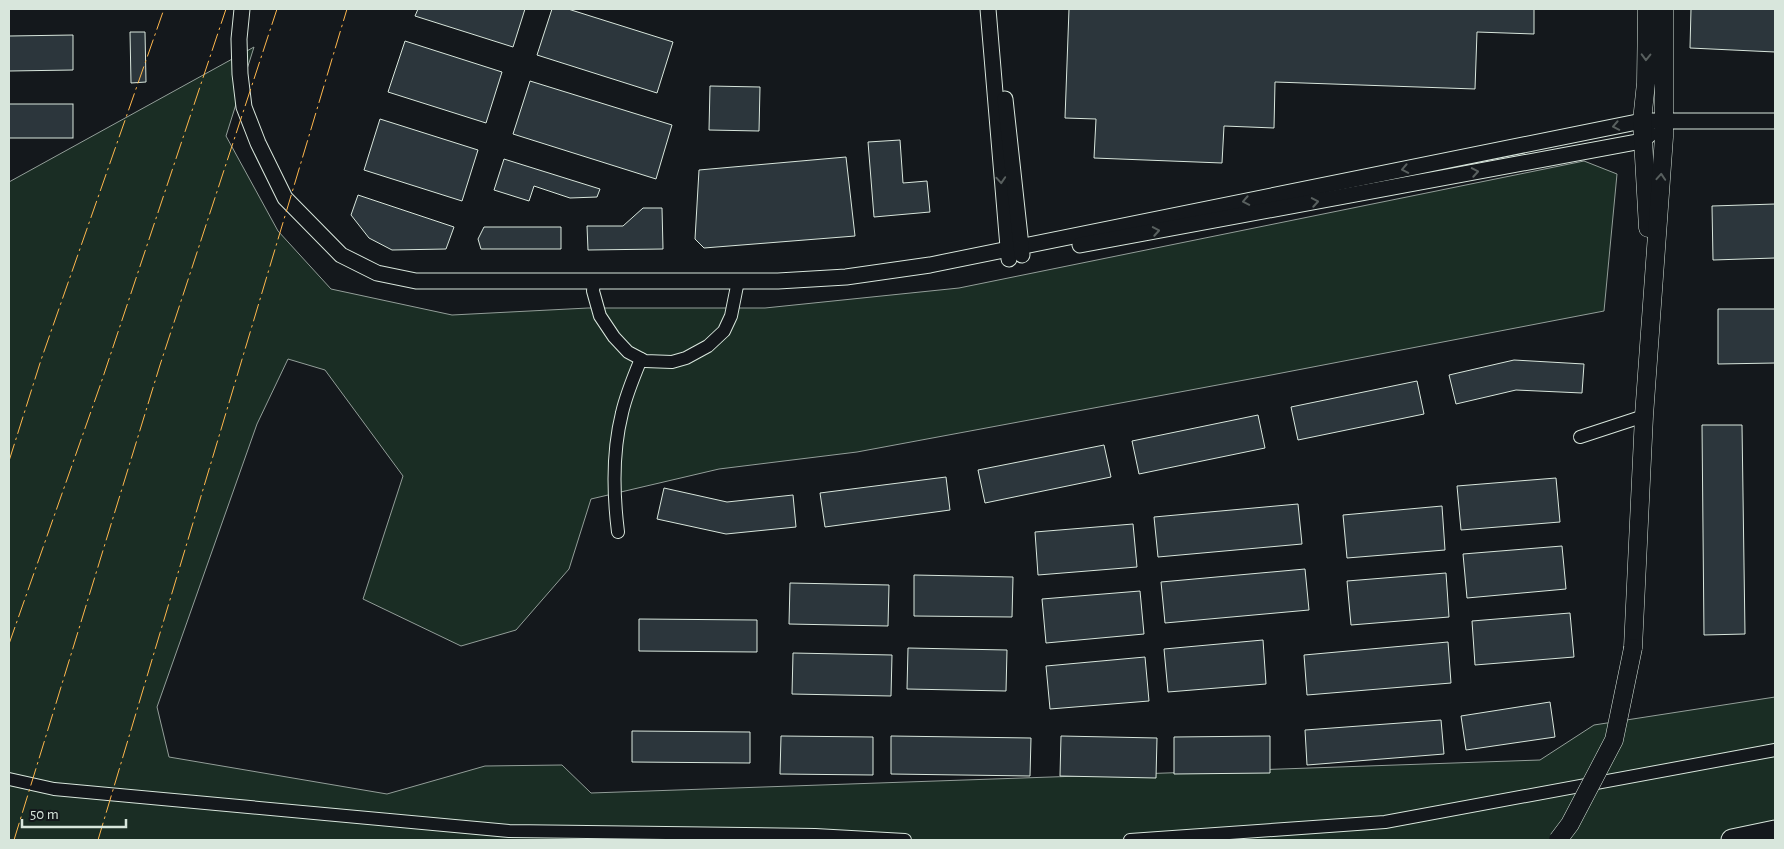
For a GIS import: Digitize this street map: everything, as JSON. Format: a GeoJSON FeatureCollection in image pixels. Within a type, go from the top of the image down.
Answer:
{"type":"FeatureCollection","features":[{"type":"Feature","properties":{"kind":"highway"},"geometry":{"type":"LineString","coordinates":[[1732,840],[1775,831]]}},
{"type":"Feature","properties":{"kind":"main road"},"geometry":{"type":"LineString","coordinates":[[1647,9],[1646,82],[1642,141],[1653,296]]}},
{"type":"Feature","properties":{"kind":"main road"},"geometry":{"type":"LineString","coordinates":[[1558,840],[1570,824],[1614,740],[1633,648],[1644,416],[1664,121],[1664,9]]}},
{"type":"Feature","properties":{"kind":"street"},"geometry":{"type":"LineString","coordinates":[[232,9],[229,39],[230,75],[234,109],[249,147],[277,204],[335,263],[374,283],[414,291],[594,286],[737,286],[846,276],[930,265],[1014,253],[1642,141],[1664,121]]}},
{"type":"Feature","properties":{"kind":"street"},"geometry":{"type":"LineString","coordinates":[[242,9],[239,39],[240,74],[244,107],[258,143],[285,198],[341,255],[377,273],[416,281],[594,286]]}},
{"type":"Feature","properties":{"kind":"street"},"geometry":{"type":"LineString","coordinates":[[988,9],[1014,253]]}},
{"type":"Feature","properties":{"kind":"street"},"geometry":{"type":"LineString","coordinates":[[996,9],[1014,253]]}},
{"type":"Feature","properties":{"kind":"street"},"geometry":{"type":"LineString","coordinates":[[1014,253],[1642,121],[1775,121]]}},
{"type":"Feature","properties":{"kind":"street"},"geometry":{"type":"LineString","coordinates":[[594,286],[600,316],[614,337],[628,352],[645,361],[672,362],[686,358],[708,346],[724,331],[731,316],[737,286]]}},
{"type":"Feature","properties":{"kind":"street"},"geometry":{"type":"LineString","coordinates":[[618,532],[614,496],[617,438],[622,412],[641,359]]}},
{"type":"Feature","properties":{"kind":"street"},"geometry":{"type":"LineString","coordinates":[[1580,437],[1644,416]]}},
{"type":"Feature","properties":{"kind":"street"},"geometry":{"type":"LineString","coordinates":[[1130,840],[1385,822],[1775,750]]}},
{"type":"Feature","properties":{"kind":"street"},"geometry":{"type":"LineString","coordinates":[[9,779],[54,788],[509,831],[815,835],[905,840]]}},
{"type":"Feature","properties":{"kind":"green space"},"geometry":{"type":"Polygon","coordinates":[[[254,47],[226,136],[278,231],[331,289],[452,315],[588,308],[765,308],[959,288],[1584,161],[1617,174],[1604,311],[857,452],[719,469],[591,499],[569,569],[516,630],[461,646],[363,599],[403,476],[325,370],[288,359],[257,424],[157,707],[169,757],[387,794],[485,766],[562,765],[591,793],[1540,760],[1594,725],[1775,697],[1775,840],[9,840],[9,182],[254,47]]]}},
{"type":"Feature","properties":{"kind":"building"},"geometry":{"type":"Polygon","coordinates":[[[418,9],[525,9],[513,47],[415,16],[418,9]]]}},
{"type":"Feature","properties":{"kind":"building"},"geometry":{"type":"Polygon","coordinates":[[[552,9],[568,9],[673,42],[657,93],[537,55],[552,9]]]}},
{"type":"Feature","properties":{"kind":"building"},"geometry":{"type":"Polygon","coordinates":[[[1069,9],[1534,9],[1534,34],[1477,32],[1475,89],[1275,82],[1274,128],[1224,126],[1222,163],[1094,158],[1096,119],[1065,118],[1069,9]]]}},
{"type":"Feature","properties":{"kind":"building"},"geometry":{"type":"Polygon","coordinates":[[[1691,9],[1775,9],[1775,52],[1690,48],[1691,9]]]}},
{"type":"Feature","properties":{"kind":"building"},"geometry":{"type":"Polygon","coordinates":[[[130,32],[145,32],[146,82],[131,83],[130,32]]]}},
{"type":"Feature","properties":{"kind":"building"},"geometry":{"type":"Polygon","coordinates":[[[73,35],[73,70],[9,71],[9,36],[73,35]]]}},
{"type":"Feature","properties":{"kind":"building"},"geometry":{"type":"Polygon","coordinates":[[[405,41],[502,72],[486,123],[388,92],[405,41]]]}},
{"type":"Feature","properties":{"kind":"building"},"geometry":{"type":"Polygon","coordinates":[[[530,81],[672,125],[656,179],[513,134],[530,81]]]}},
{"type":"Feature","properties":{"kind":"building"},"geometry":{"type":"Polygon","coordinates":[[[710,86],[760,87],[759,131],[709,130],[710,86]]]}},
{"type":"Feature","properties":{"kind":"building"},"geometry":{"type":"Polygon","coordinates":[[[9,104],[73,104],[73,138],[9,138],[9,104]]]}},
{"type":"Feature","properties":{"kind":"building"},"geometry":{"type":"Polygon","coordinates":[[[380,119],[478,150],[462,201],[364,170],[380,119]]]}},
{"type":"Feature","properties":{"kind":"building"},"geometry":{"type":"Polygon","coordinates":[[[900,140],[903,183],[927,181],[930,212],[874,217],[868,142],[900,140]]]}},
{"type":"Feature","properties":{"kind":"building"},"geometry":{"type":"Polygon","coordinates":[[[846,157],[855,236],[704,248],[695,239],[699,170],[846,157]]]}},
{"type":"Feature","properties":{"kind":"building"},"geometry":{"type":"Polygon","coordinates":[[[504,159],[600,189],[597,197],[570,198],[534,186],[529,201],[494,190],[504,159]]]}},
{"type":"Feature","properties":{"kind":"building"},"geometry":{"type":"Polygon","coordinates":[[[358,195],[454,227],[446,249],[392,250],[369,238],[351,215],[358,195]]]}},
{"type":"Feature","properties":{"kind":"building"},"geometry":{"type":"Polygon","coordinates":[[[1775,204],[1775,258],[1713,260],[1712,206],[1775,204]]]}},
{"type":"Feature","properties":{"kind":"building"},"geometry":{"type":"Polygon","coordinates":[[[643,208],[662,208],[663,249],[588,250],[587,226],[623,226],[643,208]]]}},
{"type":"Feature","properties":{"kind":"building"},"geometry":{"type":"Polygon","coordinates":[[[484,227],[561,227],[561,249],[481,249],[478,239],[484,227]]]}},
{"type":"Feature","properties":{"kind":"building"},"geometry":{"type":"Polygon","coordinates":[[[1718,309],[1775,309],[1775,363],[1718,364],[1718,309]]]}},
{"type":"Feature","properties":{"kind":"building"},"geometry":{"type":"Polygon","coordinates":[[[1514,360],[1584,364],[1582,393],[1516,390],[1456,404],[1449,375],[1514,360]]]}},
{"type":"Feature","properties":{"kind":"building"},"geometry":{"type":"Polygon","coordinates":[[[1417,381],[1424,414],[1298,440],[1291,407],[1417,381]]]}},
{"type":"Feature","properties":{"kind":"building"},"geometry":{"type":"Polygon","coordinates":[[[1258,415],[1265,448],[1139,474],[1132,441],[1258,415]]]}},
{"type":"Feature","properties":{"kind":"building"},"geometry":{"type":"Polygon","coordinates":[[[1702,425],[1742,425],[1745,634],[1704,635],[1702,425]]]}},
{"type":"Feature","properties":{"kind":"building"},"geometry":{"type":"Polygon","coordinates":[[[1104,445],[1111,477],[985,503],[978,470],[1104,445]]]}},
{"type":"Feature","properties":{"kind":"building"},"geometry":{"type":"Polygon","coordinates":[[[946,477],[950,510],[825,527],[820,493],[946,477]]]}},
{"type":"Feature","properties":{"kind":"building"},"geometry":{"type":"Polygon","coordinates":[[[1556,478],[1560,522],[1461,530],[1457,486],[1556,478]]]}},
{"type":"Feature","properties":{"kind":"building"},"geometry":{"type":"Polygon","coordinates":[[[664,488],[727,502],[793,495],[796,527],[726,534],[657,519],[664,488]]]}},
{"type":"Feature","properties":{"kind":"building"},"geometry":{"type":"Polygon","coordinates":[[[1298,504],[1302,544],[1158,557],[1154,517],[1298,504]]]}},
{"type":"Feature","properties":{"kind":"building"},"geometry":{"type":"Polygon","coordinates":[[[1442,506],[1445,550],[1347,558],[1343,515],[1442,506]]]}},
{"type":"Feature","properties":{"kind":"building"},"geometry":{"type":"Polygon","coordinates":[[[1133,524],[1137,567],[1038,575],[1035,532],[1133,524]]]}},
{"type":"Feature","properties":{"kind":"building"},"geometry":{"type":"Polygon","coordinates":[[[1562,546],[1566,589],[1467,598],[1463,554],[1562,546]]]}},
{"type":"Feature","properties":{"kind":"building"},"geometry":{"type":"Polygon","coordinates":[[[1305,569],[1309,610],[1165,623],[1161,582],[1305,569]]]}},
{"type":"Feature","properties":{"kind":"building"},"geometry":{"type":"Polygon","coordinates":[[[1446,573],[1449,617],[1351,625],[1347,581],[1446,573]]]}},
{"type":"Feature","properties":{"kind":"building"},"geometry":{"type":"Polygon","coordinates":[[[914,575],[1013,577],[1012,617],[914,616],[914,575]]]}},
{"type":"Feature","properties":{"kind":"building"},"geometry":{"type":"Polygon","coordinates":[[[790,583],[889,585],[888,626],[789,624],[790,583]]]}},
{"type":"Feature","properties":{"kind":"building"},"geometry":{"type":"Polygon","coordinates":[[[1140,591],[1144,634],[1046,643],[1042,599],[1140,591]]]}},
{"type":"Feature","properties":{"kind":"building"},"geometry":{"type":"Polygon","coordinates":[[[1570,613],[1574,657],[1475,665],[1472,621],[1570,613]]]}},
{"type":"Feature","properties":{"kind":"building"},"geometry":{"type":"Polygon","coordinates":[[[639,619],[757,620],[757,652],[639,651],[639,619]]]}},
{"type":"Feature","properties":{"kind":"building"},"geometry":{"type":"Polygon","coordinates":[[[1263,640],[1266,684],[1168,692],[1164,649],[1263,640]]]}},
{"type":"Feature","properties":{"kind":"building"},"geometry":{"type":"Polygon","coordinates":[[[1448,642],[1451,683],[1307,695],[1304,655],[1448,642]]]}},
{"type":"Feature","properties":{"kind":"building"},"geometry":{"type":"Polygon","coordinates":[[[908,648],[1007,650],[1006,691],[907,689],[908,648]]]}},
{"type":"Feature","properties":{"kind":"building"},"geometry":{"type":"Polygon","coordinates":[[[793,653],[892,655],[891,696],[792,694],[793,653]]]}},
{"type":"Feature","properties":{"kind":"building"},"geometry":{"type":"Polygon","coordinates":[[[1145,657],[1149,701],[1050,709],[1046,666],[1145,657]]]}},
{"type":"Feature","properties":{"kind":"building"},"geometry":{"type":"Polygon","coordinates":[[[1550,702],[1555,737],[1466,750],[1461,716],[1550,702]]]}},
{"type":"Feature","properties":{"kind":"building"},"geometry":{"type":"Polygon","coordinates":[[[1441,720],[1444,754],[1307,765],[1305,730],[1441,720]]]}},
{"type":"Feature","properties":{"kind":"building"},"geometry":{"type":"Polygon","coordinates":[[[632,731],[750,732],[750,763],[632,762],[632,731]]]}},
{"type":"Feature","properties":{"kind":"building"},"geometry":{"type":"Polygon","coordinates":[[[781,736],[873,737],[873,775],[780,774],[781,736]]]}},
{"type":"Feature","properties":{"kind":"building"},"geometry":{"type":"Polygon","coordinates":[[[891,736],[1031,738],[1030,776],[891,774],[891,736]]]}},
{"type":"Feature","properties":{"kind":"building"},"geometry":{"type":"Polygon","coordinates":[[[1061,736],[1157,738],[1156,778],[1060,776],[1061,736]]]}},
{"type":"Feature","properties":{"kind":"building"},"geometry":{"type":"Polygon","coordinates":[[[1270,736],[1270,773],[1174,774],[1174,737],[1270,736]]]}},
{"type":"Feature","properties":{"kind":"power"},"geometry":{"type":"LineString","coordinates":[[9,461],[41,360],[164,9]]}},
{"type":"Feature","properties":{"kind":"power"},"geometry":{"type":"LineString","coordinates":[[9,644],[101,383],[226,9]]}},
{"type":"Feature","properties":{"kind":"power"},"geometry":{"type":"LineString","coordinates":[[14,840],[160,365],[277,9]]}},
{"type":"Feature","properties":{"kind":"power"},"geometry":{"type":"LineString","coordinates":[[98,840],[347,9]]}}]}
